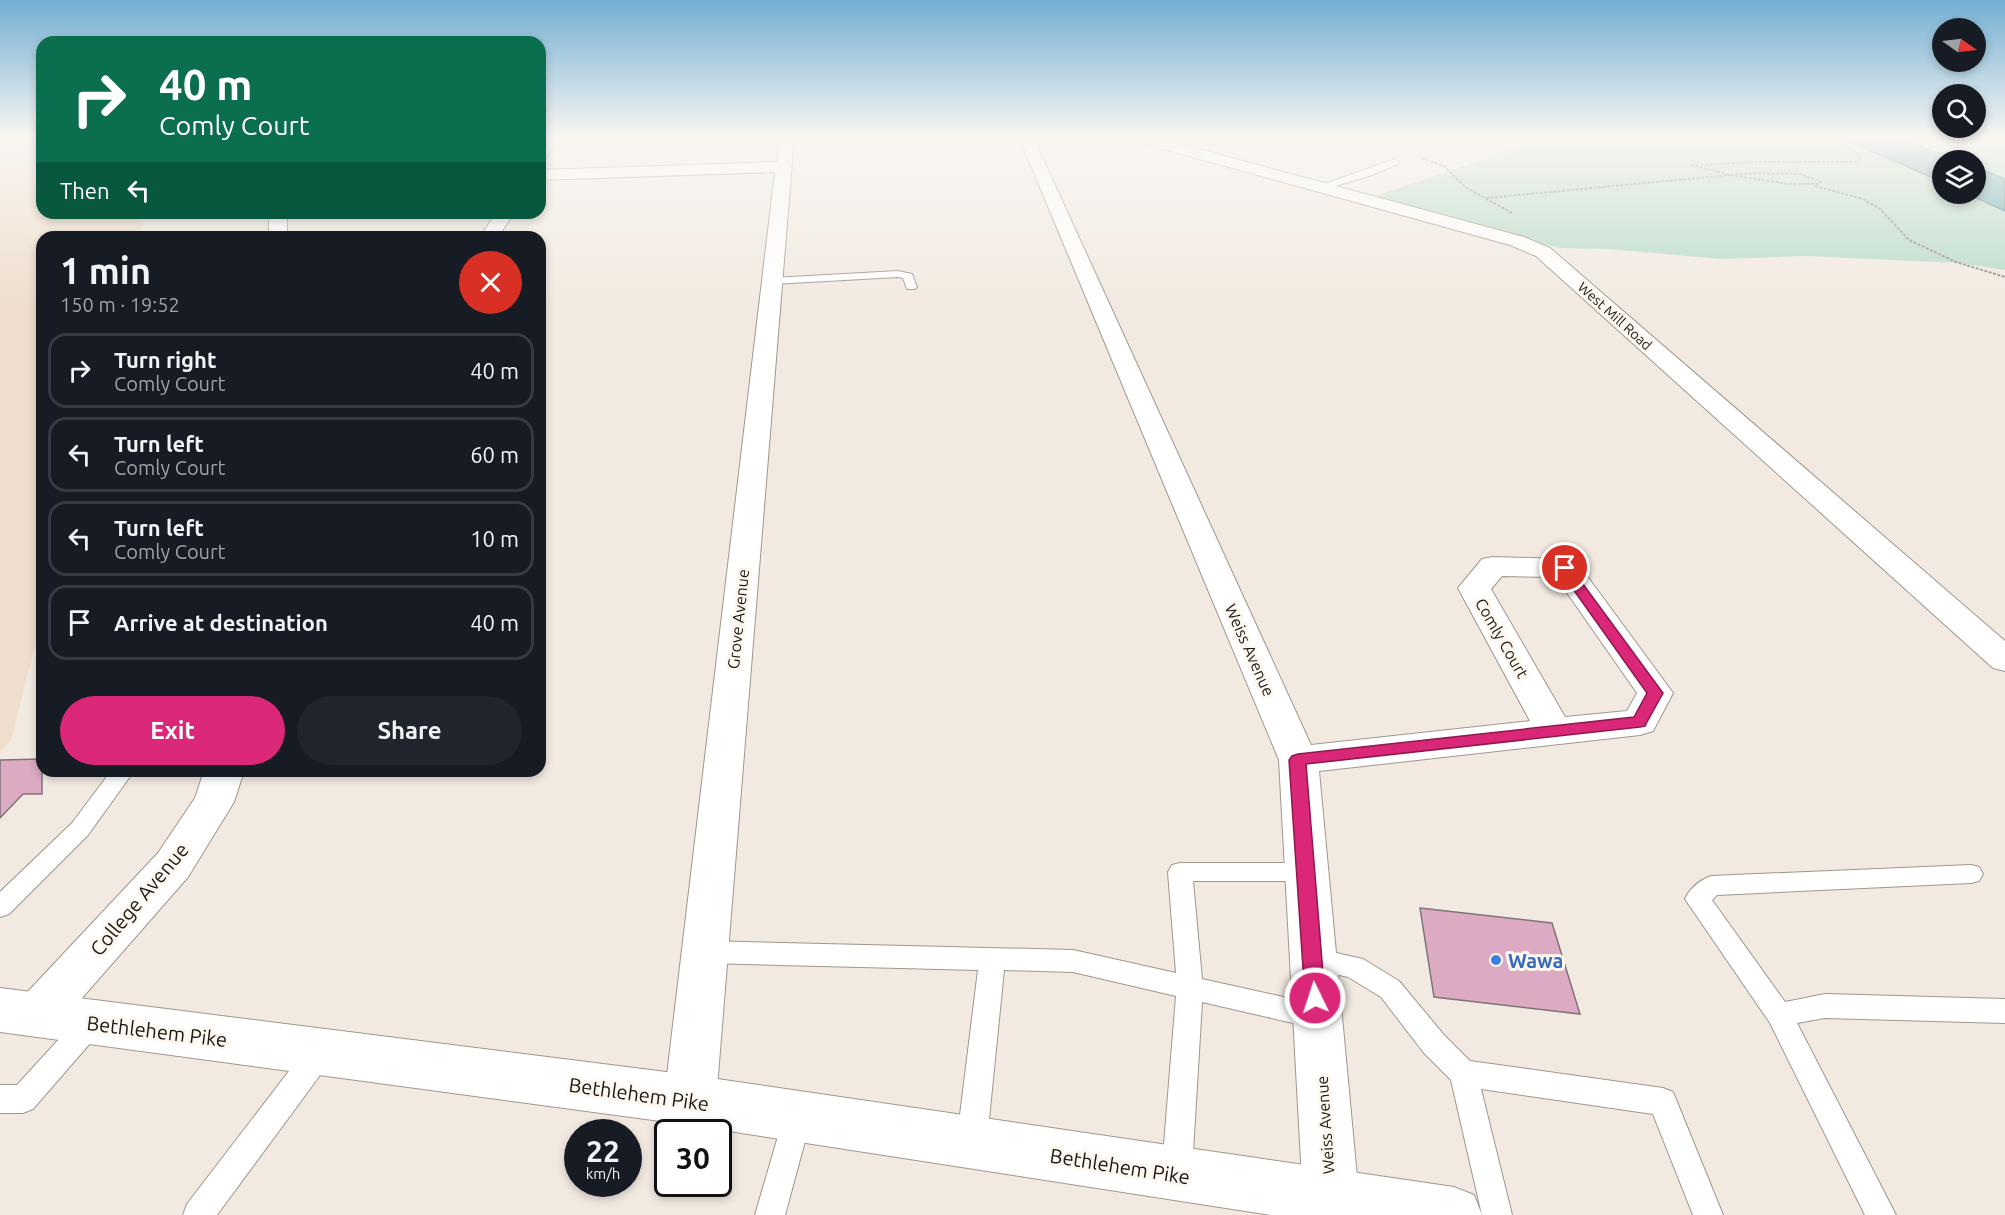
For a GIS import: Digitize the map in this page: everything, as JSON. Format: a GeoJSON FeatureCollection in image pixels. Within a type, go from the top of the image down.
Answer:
{"type":"FeatureCollection","features":[{"type":"Feature","properties":{"kind":"street","name":"Grove Avenue"},"geometry":{"type":"LineString","coordinates":[[690,1100],[782,194]]}},
{"type":"Feature","properties":{"kind":"street","name":"Weiss Avenue"},"geometry":{"type":"LineString","coordinates":[[1051,194],[1298,760],[1331,1198]]}},
{"type":"Feature","properties":{"kind":"street","name":"West Mill Road"},"geometry":{"type":"LineString","coordinates":[[1339,194],[1517,241],[1543,252],[2005,660]]}},
{"type":"Feature","properties":{"kind":"street","name":"Comly Court"},"geometry":{"type":"LineString","coordinates":[[1298,760],[1555,732],[1640,722],[1655,693],[1565,568],[1493,566],[1474,588],[1555,732]]}},
{"type":"Feature","properties":{"kind":"street","name":"College Avenue"},"geometry":{"type":"LineString","coordinates":[[18,1013],[173,865],[214,802],[222,777]]}},
{"type":"Feature","properties":{"kind":"street","name":"Bethlehem Pike"},"geometry":{"type":"LineString","coordinates":[[18,1013],[690,1100],[1427,1213]]}},
{"type":"Feature","properties":{"kind":"lane"},"geometry":{"type":"LineString","coordinates":[[773,281],[898,274],[908,276],[910,286]]}},
{"type":"Feature","properties":{"kind":"lane"},"geometry":{"type":"LineString","coordinates":[[0,907],[80,829],[119,777]]}},
{"type":"Feature","properties":{"kind":"lane"},"geometry":{"type":"LineString","coordinates":[[1176,1174],[1190,987],[1180,872],[1306,872]]}},
{"type":"Feature","properties":{"kind":"lane"},"geometry":{"type":"LineString","coordinates":[[1881,1215],[1779,1015],[1697,899],[1711,886],[1971,874]]}},
{"type":"Feature","properties":{"kind":"lane"},"geometry":{"type":"LineString","coordinates":[[704,952],[1073,961],[1317,1017]]}},
{"type":"Feature","properties":{"kind":"lane"},"geometry":{"type":"LineString","coordinates":[[972,1143],[992,959]]}},
{"type":"Feature","properties":{"kind":"lane"},"geometry":{"type":"LineString","coordinates":[[1312,959],[1354,967],[1390,989],[1434,1044],[1464,1073],[1497,1215]]}},
{"type":"Feature","properties":{"kind":"lane"},"geometry":{"type":"LineString","coordinates":[[1779,1015],[1825,1006],[2005,1011]]}},
{"type":"Feature","properties":{"kind":"lane"},"geometry":{"type":"LineString","coordinates":[[0,1100],[23,1099],[92,1023]]}},
{"type":"Feature","properties":{"kind":"lane"},"geometry":{"type":"LineString","coordinates":[[198,1215],[320,1052]]}},
{"type":"Feature","properties":{"kind":"lane"},"geometry":{"type":"LineString","coordinates":[[1464,1073],[1663,1102],[1708,1215]]}},
{"type":"Feature","properties":{"kind":"lane"},"geometry":{"type":"LineString","coordinates":[[770,1215],[798,1117]]}},
{"type":"Feature","properties":{"kind":"path"},"geometry":{"type":"LineString","coordinates":[[1479,194],[1486,198],[1534,194]]}},
{"type":"Feature","properties":{"kind":"path"},"geometry":{"type":"LineString","coordinates":[[1843,194],[1859,198],[1888,217],[1899,233],[1923,247],[1963,264],[2005,277]]}},
{"type":"Feature","properties":{"kind":"shaded area"},"geometry":{"type":"Polygon","coordinates":[[[0,194],[36,194],[36,219],[144,219],[140,231],[36,231],[36,642],[11,740],[0,752],[0,194]]]}},
{"type":"Feature","properties":{"kind":"green space"},"geometry":{"type":"Polygon","coordinates":[[[1383,194],[1932,194],[1932,204],[1986,204],[1986,194],[2005,194],[2005,270],[1959,263],[1804,256],[1722,259],[1607,249],[1559,248],[1373,197],[1383,194]]]}},
{"type":"Feature","properties":{"kind":"water"},"geometry":{"type":"Polygon","coordinates":[[[1986,194],[2005,194],[2005,211],[1986,202],[1986,194]]]}},
{"type":"Feature","properties":{"kind":"building"},"geometry":{"type":"Polygon","coordinates":[[[36,759],[36,777],[42,777],[42,794],[23,794],[0,818],[0,760],[36,759]]]}},
{"type":"Feature","properties":{"kind":"building","name":"Wawa"},"geometry":{"type":"Polygon","coordinates":[[[1420,908],[1552,923],[1580,1014],[1434,997],[1420,908]]]}},
{"type":"Feature","properties":{"kind":"place","name":"Wawa"},"geometry":{"type":"Point","coordinates":[1496,960]}},
{"type":"Feature","properties":{"kind":"route"},"geometry":{"type":"LineString","coordinates":[[1315,998],[1298,760],[1640,722],[1655,693],[1565,568]]}}]}
